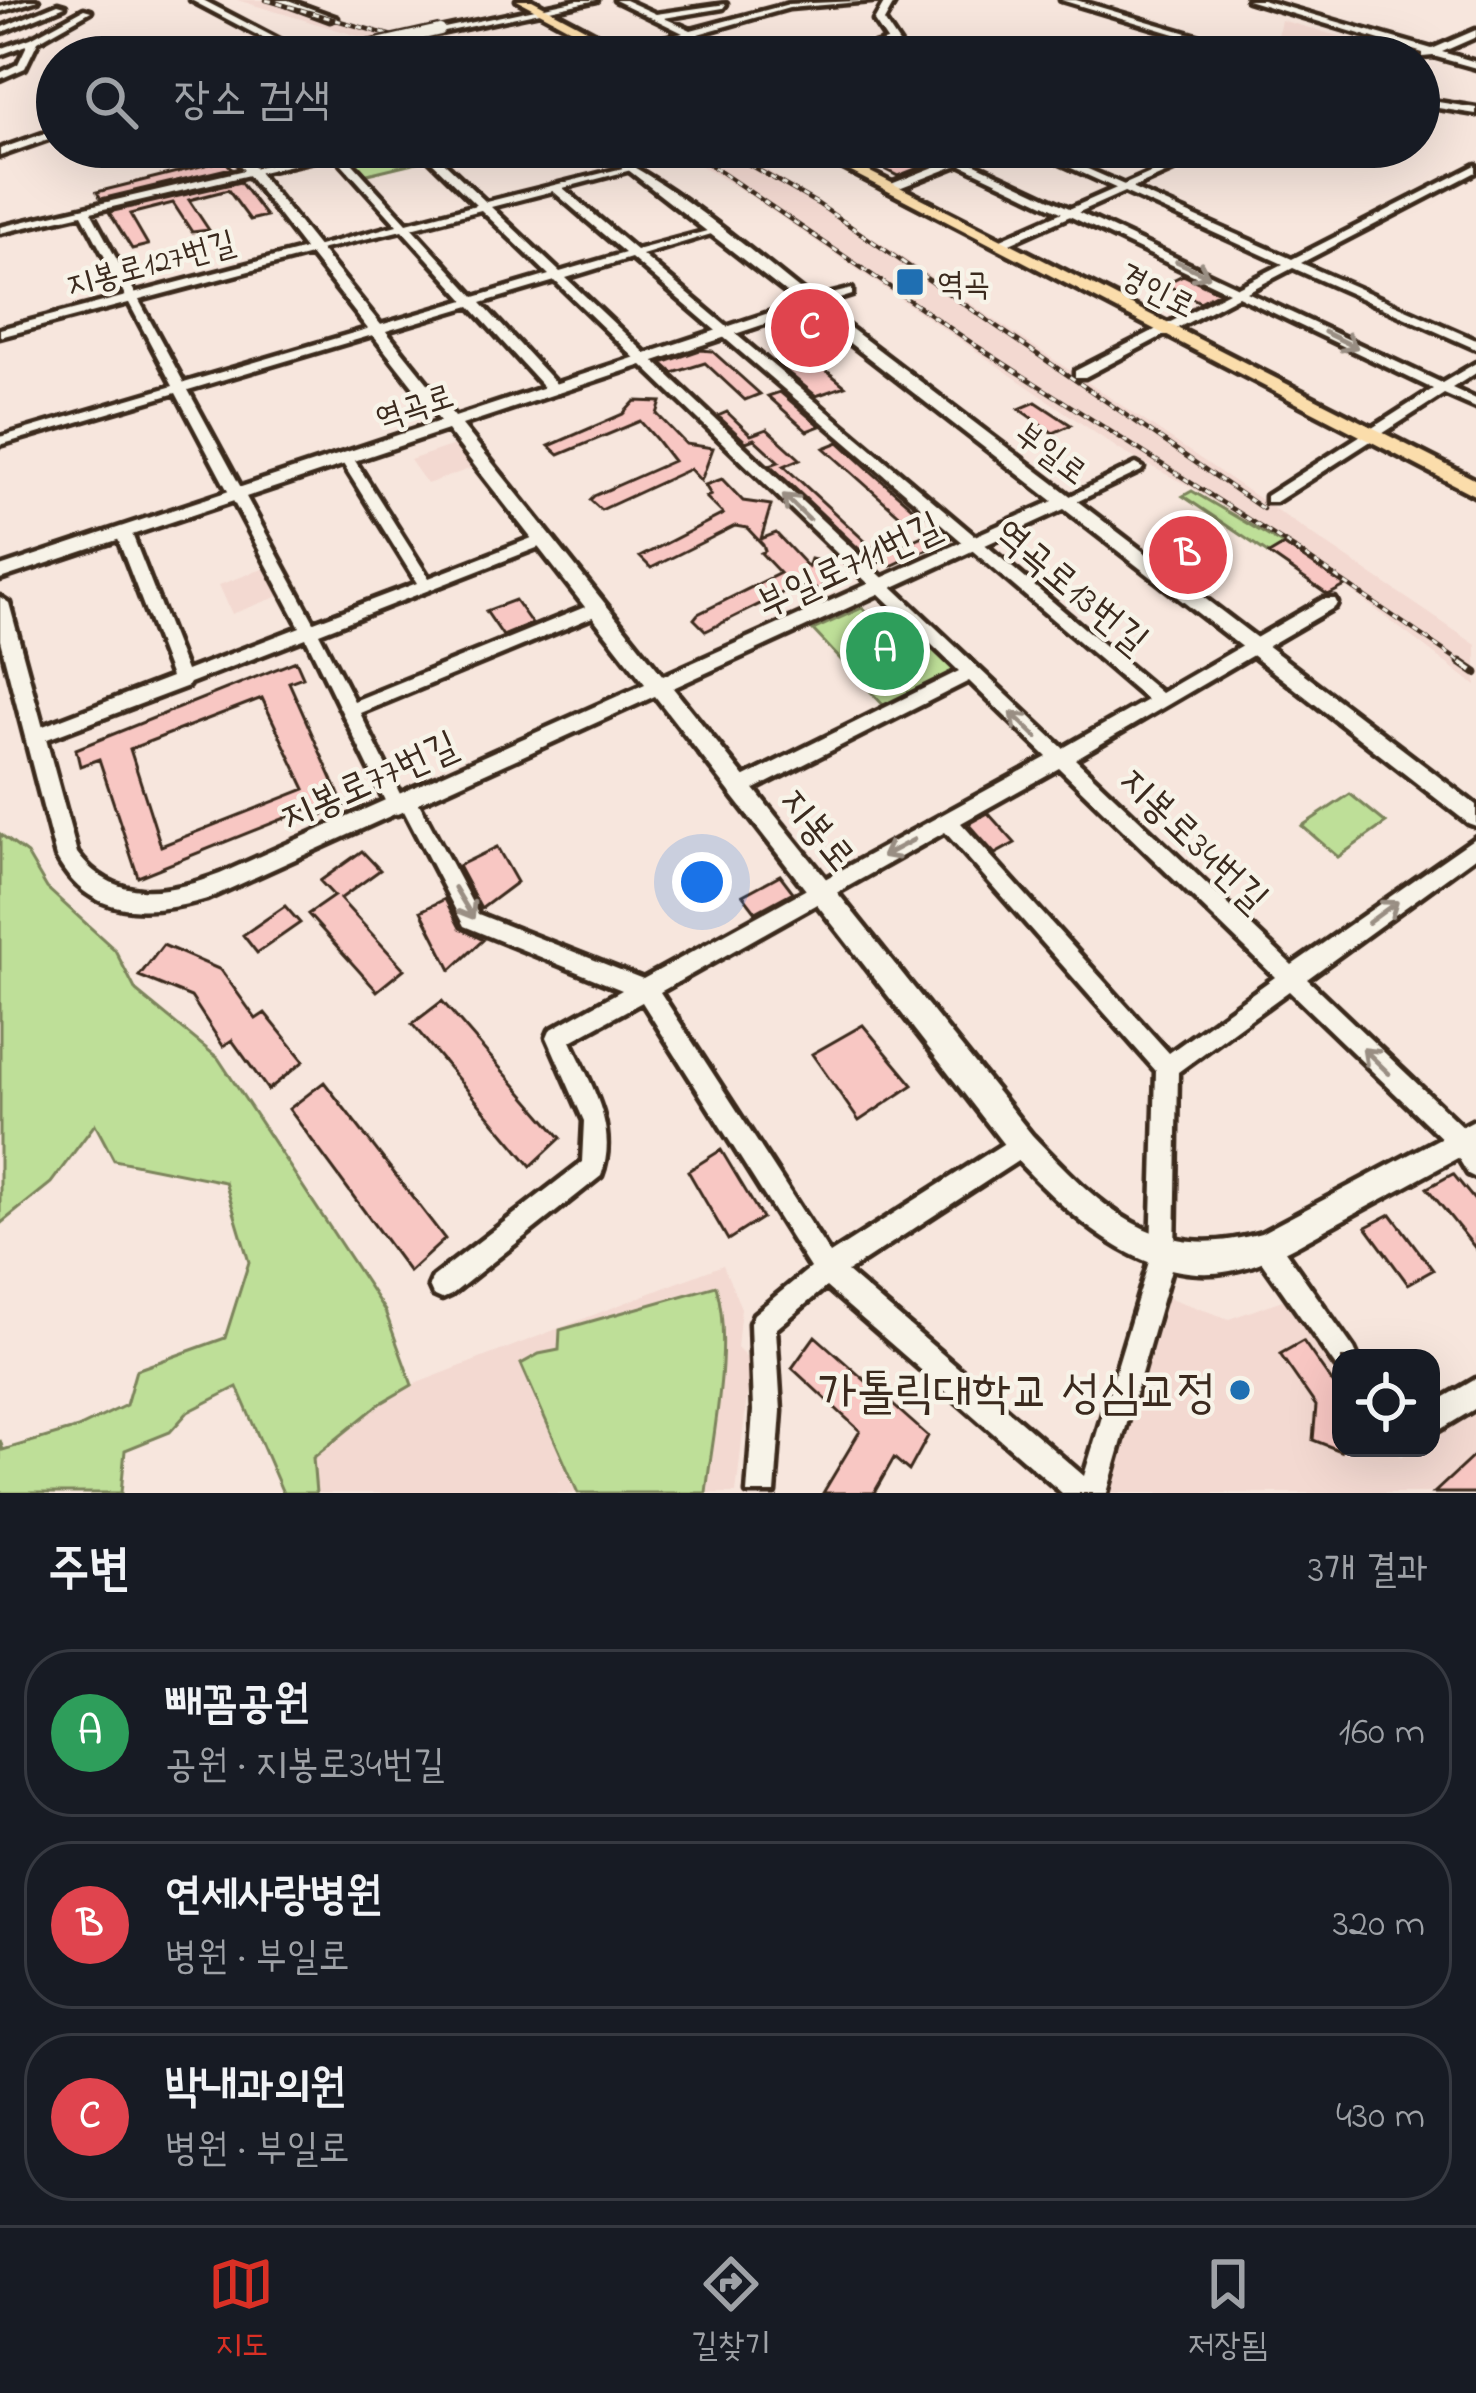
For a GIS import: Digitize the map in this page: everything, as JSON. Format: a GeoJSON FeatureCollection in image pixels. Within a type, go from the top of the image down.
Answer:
{"type":"FeatureCollection","features":[{"type":"Feature","properties":{"kind":"main road"},"geometry":{"type":"LineString","coordinates":[[523,0],[593,36]]}},
{"type":"Feature","properties":{"kind":"main road","name":"경인로"},"geometry":{"type":"LineString","coordinates":[[851,168],[1476,489]]}},
{"type":"Feature","properties":{"kind":"street"},"geometry":{"type":"LineString","coordinates":[[0,10],[34,0]]}},
{"type":"Feature","properties":{"kind":"street"},"geometry":{"type":"LineString","coordinates":[[41,36],[87,10],[46,0]]}},
{"type":"Feature","properties":{"kind":"street"},"geometry":{"type":"LineString","coordinates":[[196,0],[266,36]]}},
{"type":"Feature","properties":{"kind":"street"},"geometry":{"type":"LineString","coordinates":[[280,0],[333,17]]}},
{"type":"Feature","properties":{"kind":"street"},"geometry":{"type":"LineString","coordinates":[[414,36],[592,0]]}},
{"type":"Feature","properties":{"kind":"street"},"geometry":{"type":"LineString","coordinates":[[619,0],[696,36]]}},
{"type":"Feature","properties":{"kind":"street"},"geometry":{"type":"LineString","coordinates":[[686,36],[789,6],[878,0]]}},
{"type":"Feature","properties":{"kind":"street"},"geometry":{"type":"LineString","coordinates":[[889,36],[879,21],[891,0]]}},
{"type":"Feature","properties":{"kind":"street"},"geometry":{"type":"LineString","coordinates":[[1066,0],[1191,36]]}},
{"type":"Feature","properties":{"kind":"street"},"geometry":{"type":"LineString","coordinates":[[1252,0],[1374,36]]}},
{"type":"Feature","properties":{"kind":"street"},"geometry":{"type":"LineString","coordinates":[[656,17],[694,4],[723,6]]}},
{"type":"Feature","properties":{"kind":"street"},"geometry":{"type":"LineString","coordinates":[[0,31],[61,6]]}},
{"type":"Feature","properties":{"kind":"street"},"geometry":{"type":"LineString","coordinates":[[1440,49],[1476,33]]}},
{"type":"Feature","properties":{"kind":"street"},"geometry":{"type":"LineString","coordinates":[[0,52],[34,40]]}},
{"type":"Feature","properties":{"kind":"street"},"geometry":{"type":"LineString","coordinates":[[0,76],[22,66],[34,40]]}},
{"type":"Feature","properties":{"kind":"street"},"geometry":{"type":"LineString","coordinates":[[1440,55],[1476,65]]}},
{"type":"Feature","properties":{"kind":"street"},"geometry":{"type":"LineString","coordinates":[[1440,105],[1476,111]]}},
{"type":"Feature","properties":{"kind":"street"},"geometry":{"type":"LineString","coordinates":[[0,153],[36,140]]}},
{"type":"Feature","properties":{"kind":"street","name":"지봉로"},"geometry":{"type":"LineString","coordinates":[[249,168],[1022,1145],[1083,1204],[1163,1255],[1207,1262],[1266,1246],[1471,1146]]}},
{"type":"Feature","properties":{"kind":"street"},"geometry":{"type":"LineString","coordinates":[[0,230],[266,168]]}},
{"type":"Feature","properties":{"kind":"street"},"geometry":{"type":"LineString","coordinates":[[351,168],[554,390]]}},
{"type":"Feature","properties":{"kind":"street","name":"지봉로34번길"},"geometry":{"type":"LineString","coordinates":[[443,168],[1291,980],[1471,1146]]}},
{"type":"Feature","properties":{"kind":"street"},"geometry":{"type":"LineString","coordinates":[[315,250],[624,168]]}},
{"type":"Feature","properties":{"kind":"street","name":"부일로"},"geometry":{"type":"LineString","coordinates":[[634,168],[1476,817]]}},
{"type":"Feature","properties":{"kind":"street"},"geometry":{"type":"LineString","coordinates":[[890,188],[940,168]]}},
{"type":"Feature","properties":{"kind":"street"},"geometry":{"type":"LineString","coordinates":[[977,168],[1476,404]]}},
{"type":"Feature","properties":{"kind":"street"},"geometry":{"type":"LineString","coordinates":[[1078,168],[1476,345]]}},
{"type":"Feature","properties":{"kind":"street"},"geometry":{"type":"LineString","coordinates":[[998,243],[1170,168]]}},
{"type":"Feature","properties":{"kind":"street"},"geometry":{"type":"LineString","coordinates":[[1079,374],[1476,168]]}},
{"type":"Feature","properties":{"kind":"street","name":"역곡로13번길"},"geometry":{"type":"LineString","coordinates":[[555,187],[1159,701]]}},
{"type":"Feature","properties":{"kind":"street"},"geometry":{"type":"LineString","coordinates":[[85,210],[350,710],[471,920],[647,989],[826,1271],[1083,1493]]}},
{"type":"Feature","properties":{"kind":"street"},"geometry":{"type":"LineString","coordinates":[[0,441],[714,230]]}},
{"type":"Feature","properties":{"kind":"street","name":"지봉로127번길"},"geometry":{"type":"LineString","coordinates":[[0,333],[315,250]]}},
{"type":"Feature","properties":{"kind":"street","name":"역곡로"},"geometry":{"type":"LineString","coordinates":[[0,573],[847,292]]}},
{"type":"Feature","properties":{"kind":"street"},"geometry":{"type":"LineString","coordinates":[[1270,499],[1476,367]]}},
{"type":"Feature","properties":{"kind":"street"},"geometry":{"type":"LineString","coordinates":[[347,459],[426,585]]}},
{"type":"Feature","properties":{"kind":"street"},"geometry":{"type":"LineString","coordinates":[[1066,500],[1136,468]]}},
{"type":"Feature","properties":{"kind":"street","name":"부일로711번길"},"geometry":{"type":"LineString","coordinates":[[658,688],[1066,500]]}},
{"type":"Feature","properties":{"kind":"street"},"geometry":{"type":"LineString","coordinates":[[124,534],[182,682]]}},
{"type":"Feature","properties":{"kind":"street"},"geometry":{"type":"LineString","coordinates":[[0,603],[36,736],[542,540]]}},
{"type":"Feature","properties":{"kind":"street"},"geometry":{"type":"LineString","coordinates":[[442,1286],[593,1168],[596,1121],[558,1037],[1060,759],[1329,603]]}},
{"type":"Feature","properties":{"kind":"street"},"geometry":{"type":"LineString","coordinates":[[350,710],[596,609]]}},
{"type":"Feature","properties":{"kind":"street"},"geometry":{"type":"LineString","coordinates":[[738,789],[970,673]]}},
{"type":"Feature","properties":{"kind":"street","name":"지봉로77번길"},"geometry":{"type":"LineString","coordinates":[[36,736],[73,869],[100,890],[131,901],[182,898],[658,688]]}},
{"type":"Feature","properties":{"kind":"street"},"geometry":{"type":"LineString","coordinates":[[947,821],[1167,1066],[1163,1255],[1093,1493]]}},
{"type":"Feature","properties":{"kind":"street"},"geometry":{"type":"LineString","coordinates":[[1167,1066],[1476,845]]}},
{"type":"Feature","properties":{"kind":"street"},"geometry":{"type":"LineString","coordinates":[[761,1493],[767,1412],[763,1323],[826,1271],[1022,1145]]}},
{"type":"Feature","properties":{"kind":"street"},"geometry":{"type":"LineString","coordinates":[[1266,1246],[1339,1349]]}},
{"type":"Feature","properties":{"kind":"street"},"geometry":{"type":"LineString","coordinates":[[1440,1414],[1476,1392]]}},
{"type":"Feature","properties":{"kind":"shaded area"},"geometry":{"type":"Polygon","coordinates":[[[237,0],[272,0],[398,36],[358,36],[237,0]]]}},
{"type":"Feature","properties":{"kind":"shaded area"},"geometry":{"type":"Polygon","coordinates":[[[1281,20],[1338,36],[1278,36],[1281,20]]]}},
{"type":"Feature","properties":{"kind":"shaded area"},"geometry":{"type":"Polygon","coordinates":[[[704,168],[763,168],[893,251],[1476,645],[1476,686],[1317,565],[1191,487],[1123,452],[704,168]]]}},
{"type":"Feature","properties":{"kind":"shaded area"},"geometry":{"type":"Polygon","coordinates":[[[454,445],[472,468],[427,484],[410,460],[454,445]]]}},
{"type":"Feature","properties":{"kind":"shaded area"},"geometry":{"type":"Polygon","coordinates":[[[268,567],[282,595],[232,614],[219,585],[268,567]]]}},
{"type":"Feature","properties":{"kind":"shaded area"},"geometry":{"type":"Polygon","coordinates":[[[723,1265],[741,1308],[737,1348],[751,1362],[736,1493],[316,1493],[313,1459],[378,1405],[412,1385],[723,1265]]]}},
{"type":"Feature","properties":{"kind":"shaded area","name":"가톨릭대학교 성심교정"},"geometry":{"type":"Polygon","coordinates":[[[1164,1296],[1229,1319],[1291,1297],[1332,1357],[1332,1457],[1440,1457],[1440,1432],[1476,1410],[1476,1493],[1111,1493],[1164,1296]]]}},
{"type":"Feature","properties":{"kind":"green space"},"geometry":{"type":"Polygon","coordinates":[[[351,168],[392,168],[359,176],[351,168]]]}},
{"type":"Feature","properties":{"kind":"green space"},"geometry":{"type":"Polygon","coordinates":[[[1192,491],[1284,545],[1269,554],[1183,496],[1192,491]]]}},
{"type":"Feature","properties":{"kind":"green space"},"geometry":{"type":"Polygon","coordinates":[[[862,608],[885,630],[906,621],[959,672],[886,708],[813,630],[862,608]]]}},
{"type":"Feature","properties":{"kind":"green space"},"geometry":{"type":"Polygon","coordinates":[[[1350,794],[1386,823],[1338,857],[1302,826],[1350,794]]]}},
{"type":"Feature","properties":{"kind":"green space"},"geometry":{"type":"Polygon","coordinates":[[[0,834],[27,854],[47,888],[115,950],[136,991],[218,1058],[385,1311],[412,1385],[378,1405],[313,1458],[316,1493],[283,1493],[237,1387],[188,1412],[170,1432],[125,1450],[121,1493],[0,1493],[0,1440],[3,1450],[78,1428],[126,1405],[136,1370],[225,1338],[249,1262],[225,1182],[114,1160],[95,1124],[51,1183],[0,1224],[0,834]]]}},
{"type":"Feature","properties":{"kind":"green space"},"geometry":{"type":"Polygon","coordinates":[[[716,1286],[722,1361],[706,1493],[578,1493],[521,1364],[559,1350],[560,1330],[716,1286]]]}},
{"type":"Feature","properties":{"kind":"building"},"geometry":{"type":"Polygon","coordinates":[[[193,168],[231,168],[101,199],[97,192],[193,168]]]}},
{"type":"Feature","properties":{"kind":"building"},"geometry":{"type":"Polygon","coordinates":[[[882,168],[918,168],[898,176],[882,168]]]}},
{"type":"Feature","properties":{"kind":"building"},"geometry":{"type":"Polygon","coordinates":[[[240,182],[266,216],[250,220],[228,190],[189,200],[209,230],[192,232],[173,203],[130,214],[148,245],[132,249],[109,212],[240,182]]]}},
{"type":"Feature","properties":{"kind":"building"},"geometry":{"type":"Polygon","coordinates":[[[1183,275],[1219,292],[1200,302],[1165,284],[1183,275]]]}},
{"type":"Feature","properties":{"kind":"building"},"geometry":{"type":"Polygon","coordinates":[[[700,350],[712,351],[760,394],[745,400],[705,363],[673,373],[662,363],[700,350]]]}},
{"type":"Feature","properties":{"kind":"building"},"geometry":{"type":"Polygon","coordinates":[[[804,352],[845,386],[816,396],[775,362],[804,352]]]}},
{"type":"Feature","properties":{"kind":"building"},"geometry":{"type":"Polygon","coordinates":[[[780,392],[820,426],[807,431],[768,396],[780,392]]]}},
{"type":"Feature","properties":{"kind":"building"},"geometry":{"type":"Polygon","coordinates":[[[635,401],[661,402],[657,414],[686,444],[713,448],[701,481],[690,469],[601,510],[590,500],[594,496],[673,461],[656,439],[640,421],[559,455],[549,446],[623,414],[635,401]]]}},
{"type":"Feature","properties":{"kind":"building"},"geometry":{"type":"Polygon","coordinates":[[[1036,402],[1071,425],[1053,433],[1019,409],[1036,402]]]}},
{"type":"Feature","properties":{"kind":"building"},"geometry":{"type":"Polygon","coordinates":[[[727,412],[751,435],[767,429],[800,459],[784,466],[880,555],[940,528],[951,538],[891,566],[885,560],[875,564],[770,465],[779,462],[754,439],[746,442],[718,416],[727,412]]]}},
{"type":"Feature","properties":{"kind":"building"},"geometry":{"type":"Polygon","coordinates":[[[839,442],[919,513],[904,519],[824,448],[839,442]]]}},
{"type":"Feature","properties":{"kind":"building"},"geometry":{"type":"Polygon","coordinates":[[[722,479],[743,501],[771,505],[761,539],[776,533],[808,567],[811,559],[829,563],[821,590],[796,586],[706,631],[694,619],[698,614],[780,573],[761,553],[763,545],[747,528],[735,526],[651,568],[640,557],[723,514],[706,497],[711,495],[705,485],[722,479]]]}},
{"type":"Feature","properties":{"kind":"building"},"geometry":{"type":"Polygon","coordinates":[[[1191,539],[1214,556],[1185,571],[1162,553],[1191,539]]]}},
{"type":"Feature","properties":{"kind":"building"},"geometry":{"type":"Polygon","coordinates":[[[1284,545],[1345,586],[1328,595],[1269,554],[1284,545]]]}},
{"type":"Feature","properties":{"kind":"building"},"geometry":{"type":"Polygon","coordinates":[[[515,600],[532,624],[503,636],[486,611],[515,600]]]}},
{"type":"Feature","properties":{"kind":"building"},"geometry":{"type":"Polygon","coordinates":[[[296,661],[303,677],[289,682],[344,806],[319,816],[315,806],[138,877],[99,759],[80,766],[76,749],[296,661]],[[262,698],[130,749],[161,846],[305,789],[262,698]]]}},
{"type":"Feature","properties":{"kind":"building"},"geometry":{"type":"Polygon","coordinates":[[[988,813],[1015,843],[995,854],[968,824],[988,813]]]}},
{"type":"Feature","properties":{"kind":"building"},"geometry":{"type":"Polygon","coordinates":[[[497,847],[517,882],[481,909],[458,866],[497,847]]]}},
{"type":"Feature","properties":{"kind":"building"},"geometry":{"type":"Polygon","coordinates":[[[362,851],[380,870],[340,899],[404,969],[377,991],[308,914],[334,896],[320,881],[362,851]]]}},
{"type":"Feature","properties":{"kind":"building"},"geometry":{"type":"Polygon","coordinates":[[[780,875],[793,892],[756,912],[743,895],[780,875]]]}},
{"type":"Feature","properties":{"kind":"building"},"geometry":{"type":"Polygon","coordinates":[[[445,899],[460,928],[483,940],[451,970],[421,911],[445,899]]]}},
{"type":"Feature","properties":{"kind":"building"},"geometry":{"type":"Polygon","coordinates":[[[285,906],[300,923],[257,953],[243,935],[285,906]]]}},
{"type":"Feature","properties":{"kind":"building"},"geometry":{"type":"Polygon","coordinates":[[[163,945],[221,970],[256,1019],[265,1013],[304,1061],[268,1090],[232,1040],[223,1046],[191,997],[139,976],[163,945]]]}},
{"type":"Feature","properties":{"kind":"building"},"geometry":{"type":"Polygon","coordinates":[[[442,1001],[561,1138],[531,1166],[412,1024],[442,1001]]]}},
{"type":"Feature","properties":{"kind":"building"},"geometry":{"type":"Polygon","coordinates":[[[863,1025],[913,1085],[859,1121],[812,1054],[863,1025]]]}},
{"type":"Feature","properties":{"kind":"building"},"geometry":{"type":"Polygon","coordinates":[[[324,1082],[445,1239],[409,1272],[289,1109],[324,1082]]]}},
{"type":"Feature","properties":{"kind":"building"},"geometry":{"type":"Polygon","coordinates":[[[721,1150],[762,1218],[728,1240],[688,1171],[721,1150]]]}},
{"type":"Feature","properties":{"kind":"building"},"geometry":{"type":"Polygon","coordinates":[[[1453,1174],[1476,1202],[1476,1249],[1427,1188],[1453,1174]]]}},
{"type":"Feature","properties":{"kind":"building"},"geometry":{"type":"Polygon","coordinates":[[[1391,1214],[1433,1270],[1408,1284],[1366,1227],[1391,1214]]]}},
{"type":"Feature","properties":{"kind":"building"},"geometry":{"type":"Polygon","coordinates":[[[815,1336],[928,1436],[909,1471],[894,1458],[874,1493],[823,1493],[860,1431],[792,1368],[815,1336]]]}},
{"type":"Feature","properties":{"kind":"building"},"geometry":{"type":"Polygon","coordinates":[[[1303,1341],[1332,1382],[1332,1447],[1313,1440],[1316,1406],[1280,1354],[1303,1341]]]}},
{"type":"Feature","properties":{"kind":"building"},"geometry":{"type":"Polygon","coordinates":[[[1476,1454],[1476,1493],[1434,1493],[1476,1454]]]}},
{"type":"Feature","properties":{"kind":"railway"},"geometry":{"type":"LineString","coordinates":[[266,0],[392,36]]}},
{"type":"Feature","properties":{"kind":"railway"},"geometry":{"type":"LineString","coordinates":[[715,168],[975,345],[1295,549],[1465,665]]}},
{"type":"Feature","properties":{"kind":"railway"},"geometry":{"type":"LineString","coordinates":[[755,168],[818,204],[1263,509]]}},
{"type":"Feature","properties":{"kind":"railway"},"geometry":{"type":"LineString","coordinates":[[1460,662],[1476,673]]}},
{"type":"Feature","properties":{"kind":"place","name":"역곡"},"geometry":{"type":"Point","coordinates":[910,282]}},
{"type":"Feature","properties":{"kind":"place","name":"박내과의원"},"geometry":{"type":"Point","coordinates":[810,328]}},
{"type":"Feature","properties":{"kind":"place","name":"연세사랑병원"},"geometry":{"type":"Point","coordinates":[1188,555]}},
{"type":"Feature","properties":{"kind":"place","name":"빼꼼공원"},"geometry":{"type":"Point","coordinates":[885,651]}},
{"type":"Feature","properties":{"kind":"place","name":"가톨릭대학교 성심교정"},"geometry":{"type":"Point","coordinates":[1240,1390]}}]}
